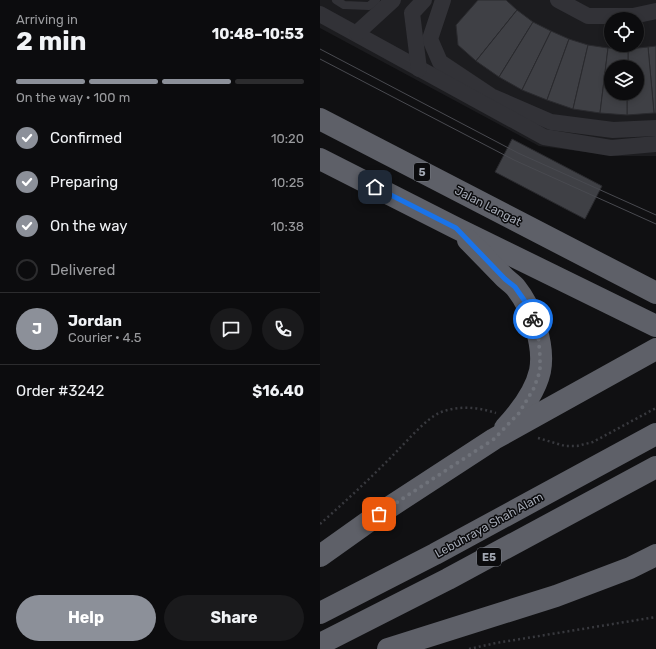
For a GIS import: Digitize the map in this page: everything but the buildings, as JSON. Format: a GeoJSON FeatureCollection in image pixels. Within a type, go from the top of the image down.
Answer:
{"type":"FeatureCollection","features":[{"type":"Feature","properties":{"kind":"highway","name":"Jalan Langat"},"geometry":{"type":"LineString","coordinates":[[320,119],[656,293]]}},
{"type":"Feature","properties":{"kind":"highway"},"geometry":{"type":"LineString","coordinates":[[320,159],[456,228],[656,326]]}},
{"type":"Feature","properties":{"kind":"highway"},"geometry":{"type":"LineString","coordinates":[[456,228],[505,279],[515,287],[529,307],[538,334],[540,371],[534,388],[519,413],[494,439]]}},
{"type":"Feature","properties":{"kind":"highway"},"geometry":{"type":"LineString","coordinates":[[620,274],[656,283]]}},
{"type":"Feature","properties":{"kind":"highway"},"geometry":{"type":"LineString","coordinates":[[320,556],[379,514],[494,439],[656,349]]}},
{"type":"Feature","properties":{"kind":"highway","name":"Lebuhraya Shah Alam"},"geometry":{"type":"LineString","coordinates":[[320,612],[435,554],[656,434]]}},
{"type":"Feature","properties":{"kind":"highway","name":"E5"},"geometry":{"type":"LineString","coordinates":[[320,644],[448,578],[656,467]]}},
{"type":"Feature","properties":{"kind":"highway"},"geometry":{"type":"LineString","coordinates":[[388,649],[556,596],[630,568],[656,555]]}},
{"type":"Feature","properties":{"kind":"street"},"geometry":{"type":"LineString","coordinates":[[357,33],[393,0]]}},
{"type":"Feature","properties":{"kind":"street"},"geometry":{"type":"LineString","coordinates":[[419,69],[412,13],[424,0]]}},
{"type":"Feature","properties":{"kind":"street"},"geometry":{"type":"LineString","coordinates":[[443,0],[430,39],[440,62],[492,96],[552,122],[613,130],[656,128]]}},
{"type":"Feature","properties":{"kind":"street"},"geometry":{"type":"LineString","coordinates":[[558,0],[588,16],[633,16],[656,11]]}},
{"type":"Feature","properties":{"kind":"street"},"geometry":{"type":"LineString","coordinates":[[320,14],[544,137],[611,148],[656,144]]}},
{"type":"Feature","properties":{"kind":"lane"},"geometry":{"type":"LineString","coordinates":[[336,0],[344,5],[369,6],[376,0]]}},
{"type":"Feature","properties":{"kind":"path"},"geometry":{"type":"LineString","coordinates":[[320,524],[355,493],[424,425],[438,414],[453,408],[466,407],[481,408],[499,414]]}},
{"type":"Feature","properties":{"kind":"path"},"geometry":{"type":"LineString","coordinates":[[538,438],[565,446],[578,446],[593,442],[656,408]]}},
{"type":"Feature","properties":{"kind":"path"},"geometry":{"type":"LineString","coordinates":[[470,649],[656,617]]}},
{"type":"Feature","properties":{"kind":"shaded area"},"geometry":{"type":"Polygon","coordinates":[[[320,0],[656,0],[656,156],[617,156],[539,146],[320,28],[320,0]]]}},
{"type":"Feature","properties":{"kind":"tram line"},"geometry":{"type":"LineString","coordinates":[[320,49],[518,153],[656,215]]}},
{"type":"Feature","properties":{"kind":"tram line"},"geometry":{"type":"LineString","coordinates":[[320,59],[514,160],[656,224]]}},
{"type":"Feature","properties":{"kind":"way so far"},"geometry":{"type":"LineString","coordinates":[[379,514],[494,439],[519,413],[534,388],[540,371],[538,334],[533,319]]}},
{"type":"Feature","properties":{"kind":"route"},"geometry":{"type":"LineString","coordinates":[[375,187],[456,228],[505,279],[515,287],[529,307],[533,319]]}}]}
